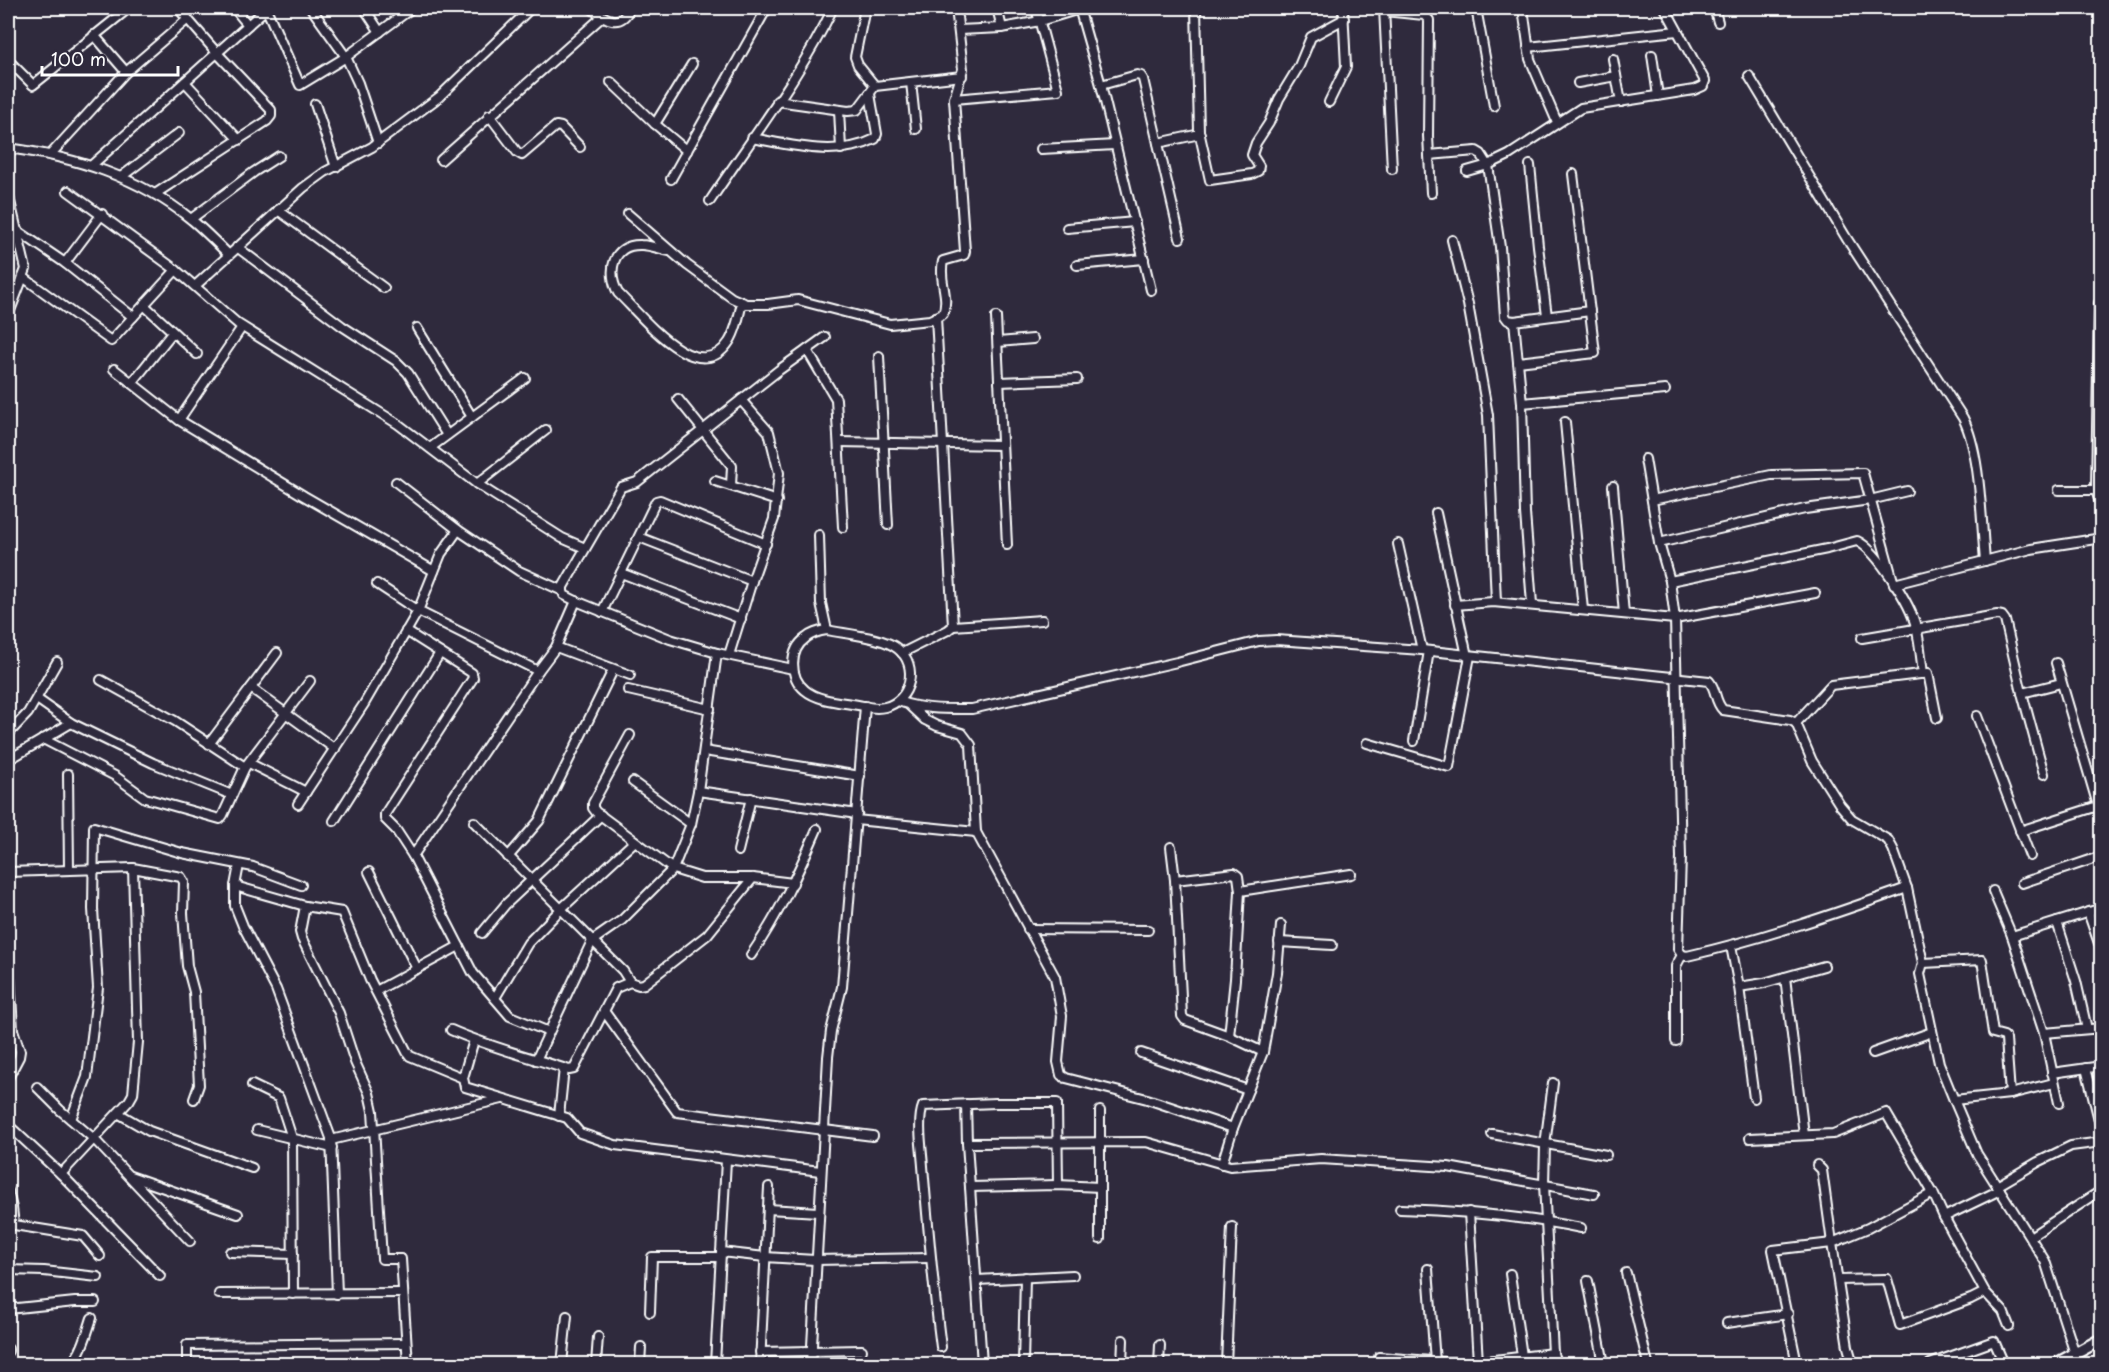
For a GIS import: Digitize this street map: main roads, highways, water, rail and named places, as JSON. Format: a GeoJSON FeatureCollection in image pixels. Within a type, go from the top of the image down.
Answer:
{"type":"FeatureCollection","features":[{"type":"Feature","properties":{"kind":"main road"},"geometry":{"type":"LineString","coordinates":[[2056,1365],[2102,1339]]}}]}
